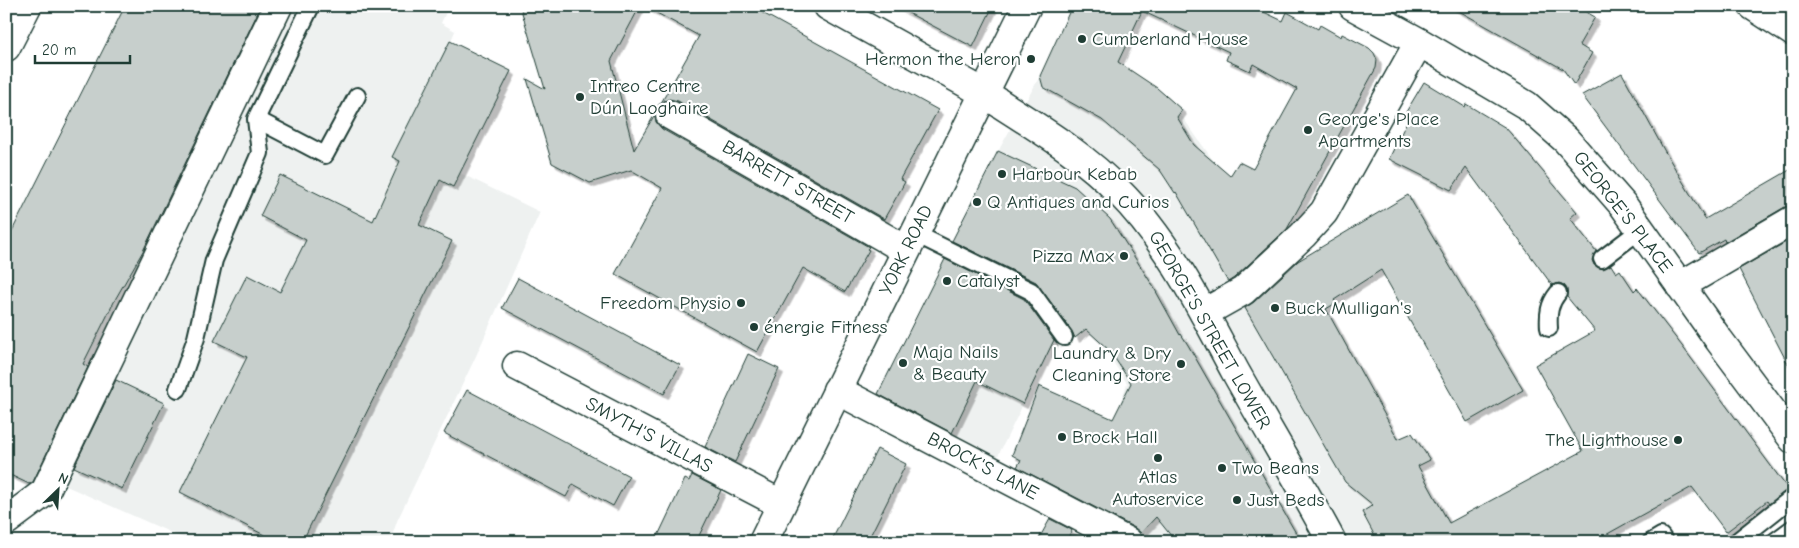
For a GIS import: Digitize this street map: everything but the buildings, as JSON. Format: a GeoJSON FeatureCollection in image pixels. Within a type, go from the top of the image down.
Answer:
{"type":"FeatureCollection","features":[{"type":"Feature","properties":{"kind":"street"},"geometry":{"type":"LineString","coordinates":[[6,47],[27,6]]}},
{"type":"Feature","properties":{"kind":"street"},"geometry":{"type":"LineString","coordinates":[[6,521],[44,492],[278,6]]}},
{"type":"Feature","properties":{"kind":"street","name":"GEORGE'S STREET LOWER"},"geometry":{"type":"LineString","coordinates":[[828,6],[984,93],[1076,155],[1117,189],[1145,220],[1173,261],[1332,542]]}},
{"type":"Feature","properties":{"kind":"street","name":"YORK ROAD"},"geometry":{"type":"LineString","coordinates":[[763,542],[1027,6]]}},
{"type":"Feature","properties":{"kind":"street","name":"GEORGE'S PLACE"},"geometry":{"type":"LineString","coordinates":[[1353,6],[1419,42],[1526,105],[1566,140],[1623,205],[1680,286],[1788,426]]}},
{"type":"Feature","properties":{"kind":"street"},"geometry":{"type":"LineString","coordinates":[[1753,6],[1793,32]]}},
{"type":"Feature","properties":{"kind":"street"},"geometry":{"type":"LineString","coordinates":[[1204,313],[1243,291],[1324,212],[1419,42]]}},
{"type":"Feature","properties":{"kind":"street","name":"BARRETT STREET"},"geometry":{"type":"LineString","coordinates":[[670,115],[910,241]]}},
{"type":"Feature","properties":{"kind":"street"},"geometry":{"type":"LineString","coordinates":[[1680,286],[1793,220]]}},
{"type":"Feature","properties":{"kind":"street","name":"SMYTH'S VILLAS"},"geometry":{"type":"LineString","coordinates":[[517,366],[781,504]]}},
{"type":"Feature","properties":{"kind":"street","name":"BROCK'S LANE"},"geometry":{"type":"LineString","coordinates":[[837,390],[1128,542]]}},
{"type":"Feature","properties":{"kind":"lane"},"geometry":{"type":"LineString","coordinates":[[178,389],[196,338],[214,260],[260,152],[256,118],[311,6]]}},
{"type":"Feature","properties":{"kind":"lane"},"geometry":{"type":"LineString","coordinates":[[256,118],[325,156],[356,96]]}},
{"type":"Feature","properties":{"kind":"lane"},"geometry":{"type":"LineString","coordinates":[[1602,259],[1640,230]]}},
{"type":"Feature","properties":{"kind":"lane"},"geometry":{"type":"LineString","coordinates":[[910,241],[1031,291],[1064,337]]}},
{"type":"Feature","properties":{"kind":"lane"},"geometry":{"type":"LineString","coordinates":[[1549,328],[1548,312],[1552,300],[1558,293]]}},
{"type":"Feature","properties":{"kind":"lane"},"geometry":{"type":"LineString","coordinates":[[1736,542],[1793,497]]}},
{"type":"Feature","properties":{"kind":"lane"},"geometry":{"type":"LineString","coordinates":[[1774,542],[1793,528]]}},
{"type":"Feature","properties":{"kind":"lane"},"geometry":{"type":"LineString","coordinates":[[1651,542],[1661,536],[1665,542]]}},
{"type":"Feature","properties":{"kind":"shaded area"},"geometry":{"type":"Polygon","coordinates":[[[293,6],[449,6],[441,23],[455,31],[451,41],[511,71],[460,173],[540,212],[476,356],[397,521],[390,542],[192,542],[64,485],[293,6]]]}},
{"type":"Feature","properties":{"kind":"shaded area"},"geometry":{"type":"Polygon","coordinates":[[[1053,48],[1089,66],[1143,84],[1181,115],[1288,266],[1454,542],[1146,542],[1140,533],[1075,496],[1117,414],[1127,383],[1089,326],[1061,349],[1026,297],[983,275],[960,321],[1043,363],[997,458],[877,397],[1001,146],[1040,76],[1053,48]]]}},
{"type":"Feature","properties":{"kind":"place","name":"Cumberland House"},"geometry":{"type":"Point","coordinates":[1082,39]}},
{"type":"Feature","properties":{"kind":"place","name":"Hermon the Heron"},"geometry":{"type":"Point","coordinates":[1031,59]}},
{"type":"Feature","properties":{"kind":"place","name":"Intreo Centre Dún Laoghaire"},"geometry":{"type":"Point","coordinates":[580,97]}},
{"type":"Feature","properties":{"kind":"place","name":"George's Place Apartments"},"geometry":{"type":"Point","coordinates":[1308,130]}},
{"type":"Feature","properties":{"kind":"place","name":"Harbour Kebab"},"geometry":{"type":"Point","coordinates":[1002,174]}},
{"type":"Feature","properties":{"kind":"place","name":"Q Antiques and Curios"},"geometry":{"type":"Point","coordinates":[977,202]}},
{"type":"Feature","properties":{"kind":"place","name":"Pizza Max"},"geometry":{"type":"Point","coordinates":[1124,256]}},
{"type":"Feature","properties":{"kind":"place","name":"Catalyst"},"geometry":{"type":"Point","coordinates":[947,281]}},
{"type":"Feature","properties":{"kind":"place","name":"Freedom Physio"},"geometry":{"type":"Point","coordinates":[741,303]}},
{"type":"Feature","properties":{"kind":"place","name":"Buck Mulligan's"},"geometry":{"type":"Point","coordinates":[1275,308]}},
{"type":"Feature","properties":{"kind":"place","name":"énergie Fitness"},"geometry":{"type":"Point","coordinates":[754,327]}},
{"type":"Feature","properties":{"kind":"place","name":"Maja Nails & Beauty"},"geometry":{"type":"Point","coordinates":[903,363]}},
{"type":"Feature","properties":{"kind":"place","name":"Laundry & Dry Cleaning Store"},"geometry":{"type":"Point","coordinates":[1181,364]}},
{"type":"Feature","properties":{"kind":"place","name":"Brock Hall"},"geometry":{"type":"Point","coordinates":[1062,437]}},
{"type":"Feature","properties":{"kind":"place","name":"The Lighthouse"},"geometry":{"type":"Point","coordinates":[1678,440]}},
{"type":"Feature","properties":{"kind":"place","name":"Atlas Autoservice"},"geometry":{"type":"Point","coordinates":[1158,458]}},
{"type":"Feature","properties":{"kind":"place","name":"Two Beans"},"geometry":{"type":"Point","coordinates":[1222,468]}},
{"type":"Feature","properties":{"kind":"place","name":"Just Beds"},"geometry":{"type":"Point","coordinates":[1237,500]}}]}
